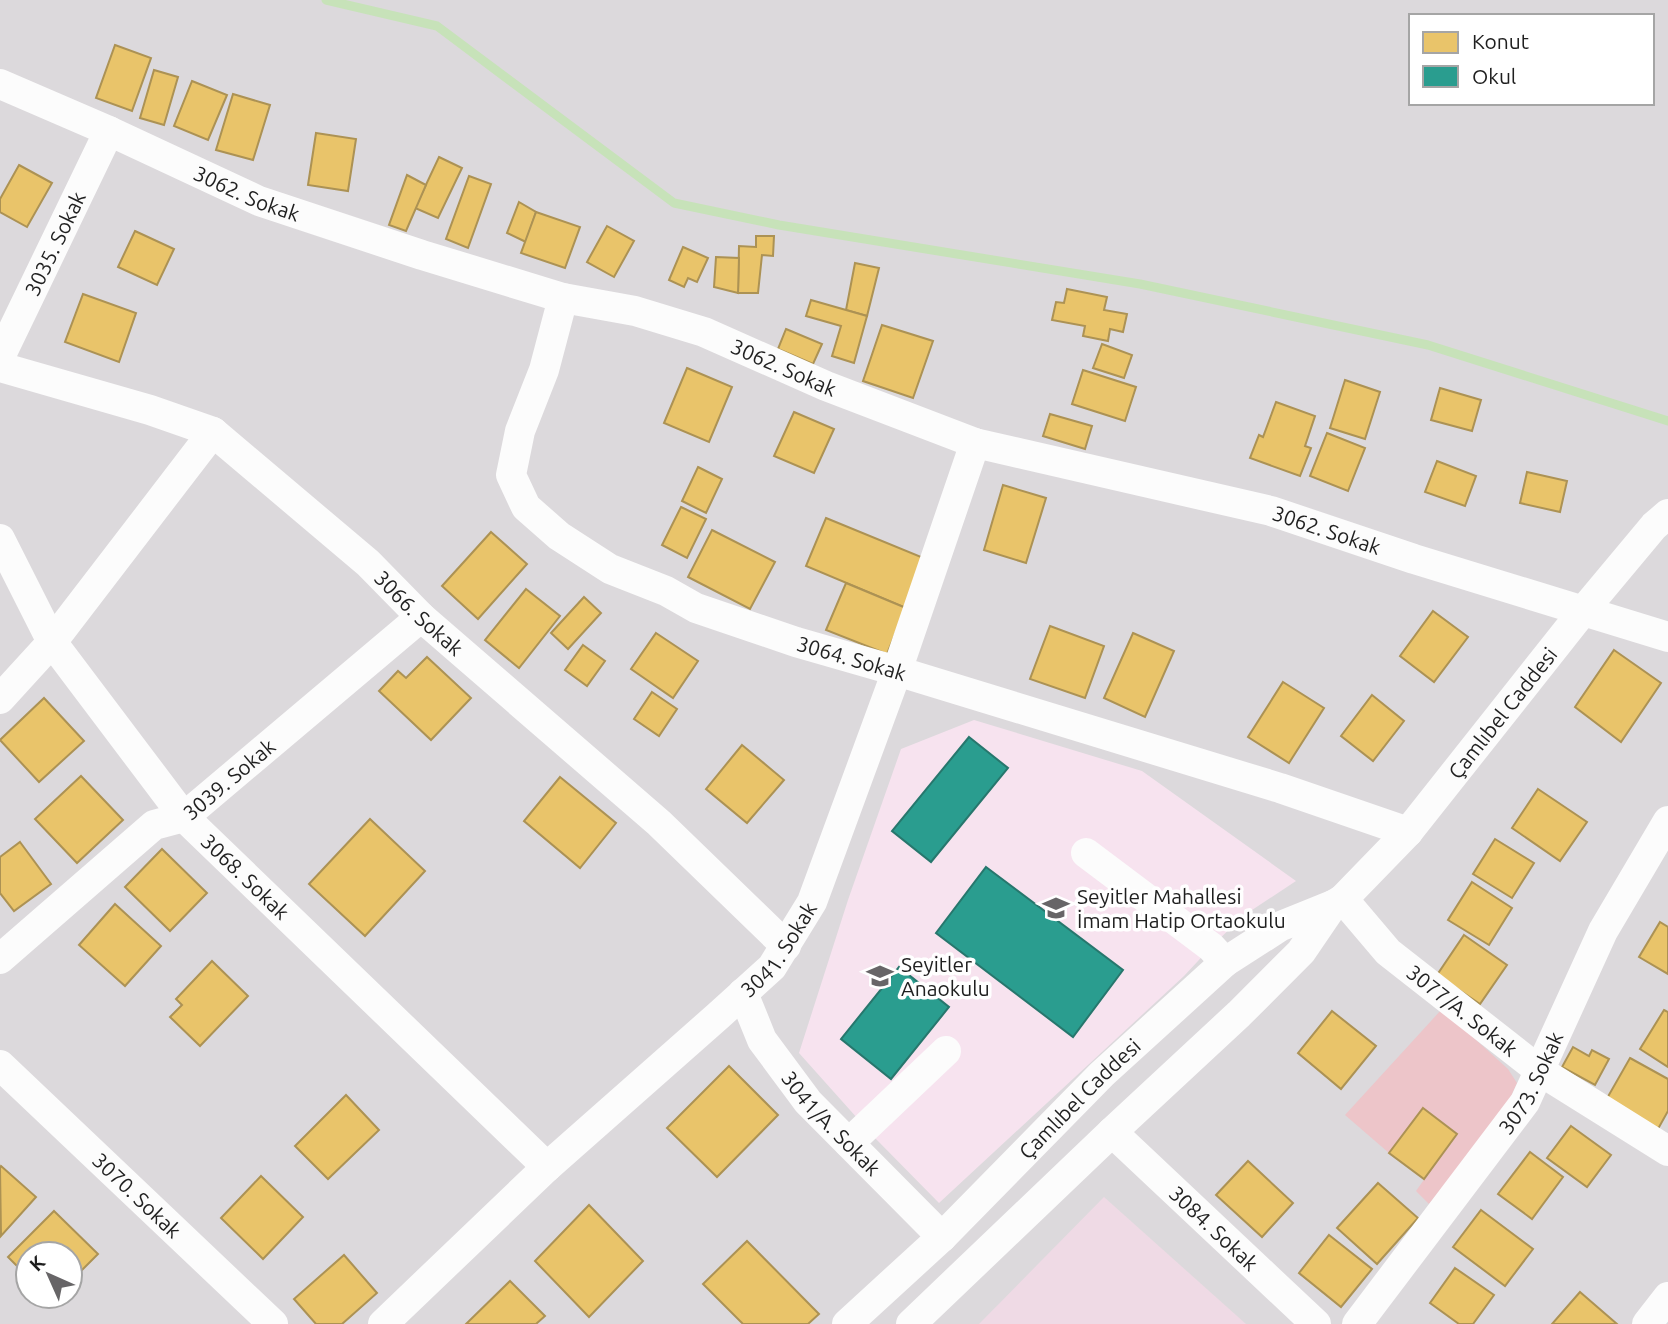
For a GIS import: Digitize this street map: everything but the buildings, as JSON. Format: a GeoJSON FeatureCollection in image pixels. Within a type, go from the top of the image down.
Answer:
{"type":"FeatureCollection","features":[{"type":"Feature","properties":{"kind":"street","name":"3062. Sokak"},"geometry":{"type":"LineString","coordinates":[[0,84],[259,201],[563,298],[635,311],[704,332],[826,386],[975,443],[1271,511],[1414,559],[1668,637]]}},
{"type":"Feature","properties":{"kind":"street","name":"3035. Sokak"},"geometry":{"type":"LineString","coordinates":[[0,357],[109,131]]}},
{"type":"Feature","properties":{"kind":"street","name":"3064. Sokak"},"geometry":{"type":"LineString","coordinates":[[563,298],[544,370],[520,431],[512,475],[526,506],[559,536],[610,569],[666,592],[696,608],[796,642],[1280,788],[1408,832]]}},
{"type":"Feature","properties":{"kind":"street","name":"3066. Sokak"},"geometry":{"type":"LineString","coordinates":[[0,368],[150,410],[212,432],[368,563],[421,617],[659,823],[786,946]]}},
{"type":"Feature","properties":{"kind":"street"},"geometry":{"type":"LineString","coordinates":[[0,699],[52,642],[212,432]]}},
{"type":"Feature","properties":{"kind":"street","name":"3041. Sokak"},"geometry":{"type":"LineString","coordinates":[[383,1324],[547,1167],[772,967],[812,901],[897,671],[975,443]]}},
{"type":"Feature","properties":{"kind":"street","name":"Çamlıbel Caddesi"},"geometry":{"type":"LineString","coordinates":[[911,1324],[1301,953],[1338,902],[1408,832],[1583,611],[1654,526],[1668,514]]}},
{"type":"Feature","properties":{"kind":"street","name":"3068. Sokak"},"geometry":{"type":"LineString","coordinates":[[0,539],[52,642],[184,817],[547,1167]]}},
{"type":"Feature","properties":{"kind":"street","name":"3039. Sokak"},"geometry":{"type":"LineString","coordinates":[[0,959],[154,825],[184,817],[421,617]]}},
{"type":"Feature","properties":{"kind":"street","name":"3073. Sokak"},"geometry":{"type":"LineString","coordinates":[[1357,1324],[1525,1102],[1603,931],[1668,821]]}},
{"type":"Feature","properties":{"kind":"street"},"geometry":{"type":"LineString","coordinates":[[1086,853],[1211,947],[1225,962]]}},
{"type":"Feature","properties":{"kind":"street","name":"Çamlıbel Caddesi"},"geometry":{"type":"LineString","coordinates":[[847,1324],[942,1237],[1101,1074],[1225,962],[1281,926],[1338,902]]}},
{"type":"Feature","properties":{"kind":"street","name":"3077/A. Sokak"},"geometry":{"type":"LineString","coordinates":[[1338,902],[1388,952],[1540,1071],[1667,1148]]}},
{"type":"Feature","properties":{"kind":"street","name":"3041/A. Sokak"},"geometry":{"type":"LineString","coordinates":[[743,993],[762,1040],[808,1102],[942,1237]]}},
{"type":"Feature","properties":{"kind":"street"},"geometry":{"type":"LineString","coordinates":[[849,1143],[946,1051]]}},
{"type":"Feature","properties":{"kind":"street","name":"3070. Sokak"},"geometry":{"type":"LineString","coordinates":[[0,1065],[273,1324]]}},
{"type":"Feature","properties":{"kind":"street","name":"3084. Sokak"},"geometry":{"type":"LineString","coordinates":[[1112,1132],[1316,1324]]}},
{"type":"Feature","properties":{"kind":"street"},"geometry":{"type":"LineString","coordinates":[[1647,1324],[1668,1297]]}},
{"type":"Feature","properties":{"kind":"shaded area"},"geometry":{"type":"Polygon","coordinates":[[[0,0],[1668,0],[1668,1324],[0,1324],[0,0]]]}},
{"type":"Feature","properties":{"kind":"shaded area","name":"Seyitler Mahallesi İmam Hatip Ortaokulu"},"geometry":{"type":"Polygon","coordinates":[[[974,720],[1142,771],[1296,881],[1243,916],[1184,976],[939,1203],[875,1138],[799,1053],[848,900],[901,749],[974,720]]]}},
{"type":"Feature","properties":{"kind":"shaded area"},"geometry":{"type":"Polygon","coordinates":[[[1442,1009],[1508,1069],[1517,1083],[1504,1112],[1429,1204],[1416,1191],[1457,1133],[1423,1108],[1389,1153],[1345,1115],[1442,1009]]]}},
{"type":"Feature","properties":{"kind":"shaded area"},"geometry":{"type":"Polygon","coordinates":[[[1104,1197],[1246,1324],[979,1324],[1104,1197]]]}},
{"type":"Feature","properties":{"kind":"waterway"},"geometry":{"type":"LineString","coordinates":[[326,0],[437,26],[674,203],[779,225],[1140,284],[1428,345],[1668,421]]}},
{"type":"Feature","properties":{"kind":"place","name":"Seyitler Mahallesi İmam Hatip Ortaokulu"},"geometry":{"type":"Point","coordinates":[1056,908]}},
{"type":"Feature","properties":{"kind":"place","name":"Seyitler Anaokulu"},"geometry":{"type":"Point","coordinates":[880,976]}}]}
